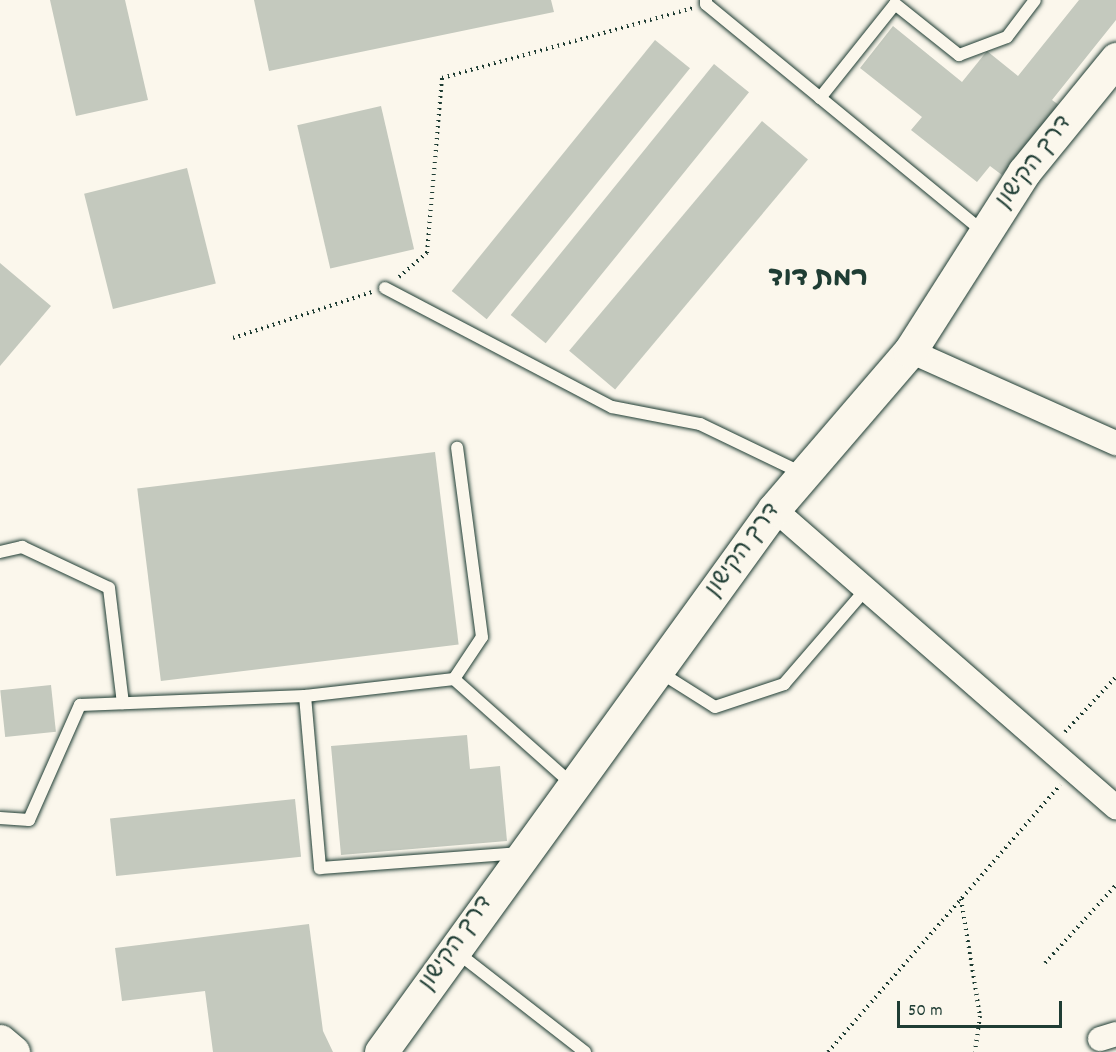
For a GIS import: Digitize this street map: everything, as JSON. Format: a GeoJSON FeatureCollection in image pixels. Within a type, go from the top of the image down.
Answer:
{"type":"FeatureCollection","features":[{"type":"Feature","properties":{"kind":"main road","name":"דרך הקישון"},"geometry":{"type":"LineString","coordinates":[[381,1052],[522,853],[774,509],[802,473],[910,351],[1024,172],[1116,59]]}},
{"type":"Feature","properties":{"kind":"main road"},"geometry":{"type":"LineString","coordinates":[[0,1041],[13,1052]]}},
{"type":"Feature","properties":{"kind":"street"},"geometry":{"type":"LineString","coordinates":[[910,351],[1116,443]]}},
{"type":"Feature","properties":{"kind":"street"},"geometry":{"type":"LineString","coordinates":[[774,509],[1116,807]]}},
{"type":"Feature","properties":{"kind":"lane"},"geometry":{"type":"LineString","coordinates":[[820,98],[895,4],[959,55],[1007,37],[1035,0]]}},
{"type":"Feature","properties":{"kind":"lane"},"geometry":{"type":"LineString","coordinates":[[706,2],[985,232]]}},
{"type":"Feature","properties":{"kind":"lane"},"geometry":{"type":"LineString","coordinates":[[386,288],[612,408],[700,424],[802,473]]}},
{"type":"Feature","properties":{"kind":"lane"},"geometry":{"type":"LineString","coordinates":[[454,679],[482,637],[457,448]]}},
{"type":"Feature","properties":{"kind":"lane"},"geometry":{"type":"LineString","coordinates":[[0,552],[22,547],[109,588],[123,703]]}},
{"type":"Feature","properties":{"kind":"lane"},"geometry":{"type":"LineString","coordinates":[[656,670],[715,707],[784,684],[866,589]]}},
{"type":"Feature","properties":{"kind":"lane"},"geometry":{"type":"LineString","coordinates":[[0,818],[29,820],[80,705],[305,696],[454,679],[572,784]]}},
{"type":"Feature","properties":{"kind":"lane"},"geometry":{"type":"LineString","coordinates":[[305,696],[320,868],[522,853]]}},
{"type":"Feature","properties":{"kind":"lane"},"geometry":{"type":"LineString","coordinates":[[453,950],[585,1052]]}},
{"type":"Feature","properties":{"kind":"path"},"geometry":{"type":"LineString","coordinates":[[233,338],[386,288],[427,253],[442,78],[706,2]]}},
{"type":"Feature","properties":{"kind":"path"},"geometry":{"type":"LineString","coordinates":[[1050,748],[1116,677]]}},
{"type":"Feature","properties":{"kind":"path"},"geometry":{"type":"LineString","coordinates":[[828,1052],[1074,769]]}},
{"type":"Feature","properties":{"kind":"path"},"geometry":{"type":"LineString","coordinates":[[1045,963],[1116,885]]}},
{"type":"Feature","properties":{"kind":"path"},"geometry":{"type":"LineString","coordinates":[[961,899],[980,1016],[975,1052]]}},
{"type":"Feature","properties":{"kind":"building"},"geometry":{"type":"Polygon","coordinates":[[[50,0],[125,0],[148,100],[76,116],[50,0]]]}},
{"type":"Feature","properties":{"kind":"building"},"geometry":{"type":"Polygon","coordinates":[[[254,0],[551,0],[554,12],[269,71],[254,0]]]}},
{"type":"Feature","properties":{"kind":"building"},"geometry":{"type":"Polygon","coordinates":[[[1079,0],[1116,0],[1116,20],[1052,100],[1059,105],[1002,175],[990,166],[977,182],[911,130],[922,117],[860,68],[893,26],[962,82],[987,51],[1018,76],[1079,0]]]}},
{"type":"Feature","properties":{"kind":"building"},"geometry":{"type":"Polygon","coordinates":[[[655,40],[690,68],[487,319],[452,291],[655,40]]]}},
{"type":"Feature","properties":{"kind":"building"},"geometry":{"type":"Polygon","coordinates":[[[714,64],[749,92],[546,343],[511,315],[714,64]]]}},
{"type":"Feature","properties":{"kind":"building"},"geometry":{"type":"Polygon","coordinates":[[[381,106],[414,249],[330,269],[297,125],[381,106]]]}},
{"type":"Feature","properties":{"kind":"building"},"geometry":{"type":"Polygon","coordinates":[[[762,121],[808,160],[615,389],[569,351],[762,121]]]}},
{"type":"Feature","properties":{"kind":"building"},"geometry":{"type":"Polygon","coordinates":[[[187,168],[216,283],[113,309],[84,194],[187,168]]]}},
{"type":"Feature","properties":{"kind":"building"},"geometry":{"type":"Polygon","coordinates":[[[0,263],[51,306],[0,366],[0,263]]]}},
{"type":"Feature","properties":{"kind":"building"},"geometry":{"type":"Polygon","coordinates":[[[435,452],[459,645],[161,681],[137,489],[435,452]]]}},
{"type":"Feature","properties":{"kind":"building"},"geometry":{"type":"Polygon","coordinates":[[[51,685],[56,732],[5,737],[0,690],[51,685]]]}},
{"type":"Feature","properties":{"kind":"building"},"geometry":{"type":"Polygon","coordinates":[[[467,735],[470,769],[500,766],[507,841],[341,855],[331,746],[467,735]]]}},
{"type":"Feature","properties":{"kind":"building"},"geometry":{"type":"Polygon","coordinates":[[[295,799],[301,857],[116,876],[110,818],[295,799]]]}},
{"type":"Feature","properties":{"kind":"building"},"geometry":{"type":"Polygon","coordinates":[[[309,924],[323,1031],[333,1052],[213,1052],[205,991],[122,1001],[115,948],[309,924]]]}},
{"type":"Feature","properties":{"kind":"district","name":"רמת דוד"},"geometry":{"type":"Point","coordinates":[818,280]}}]}
